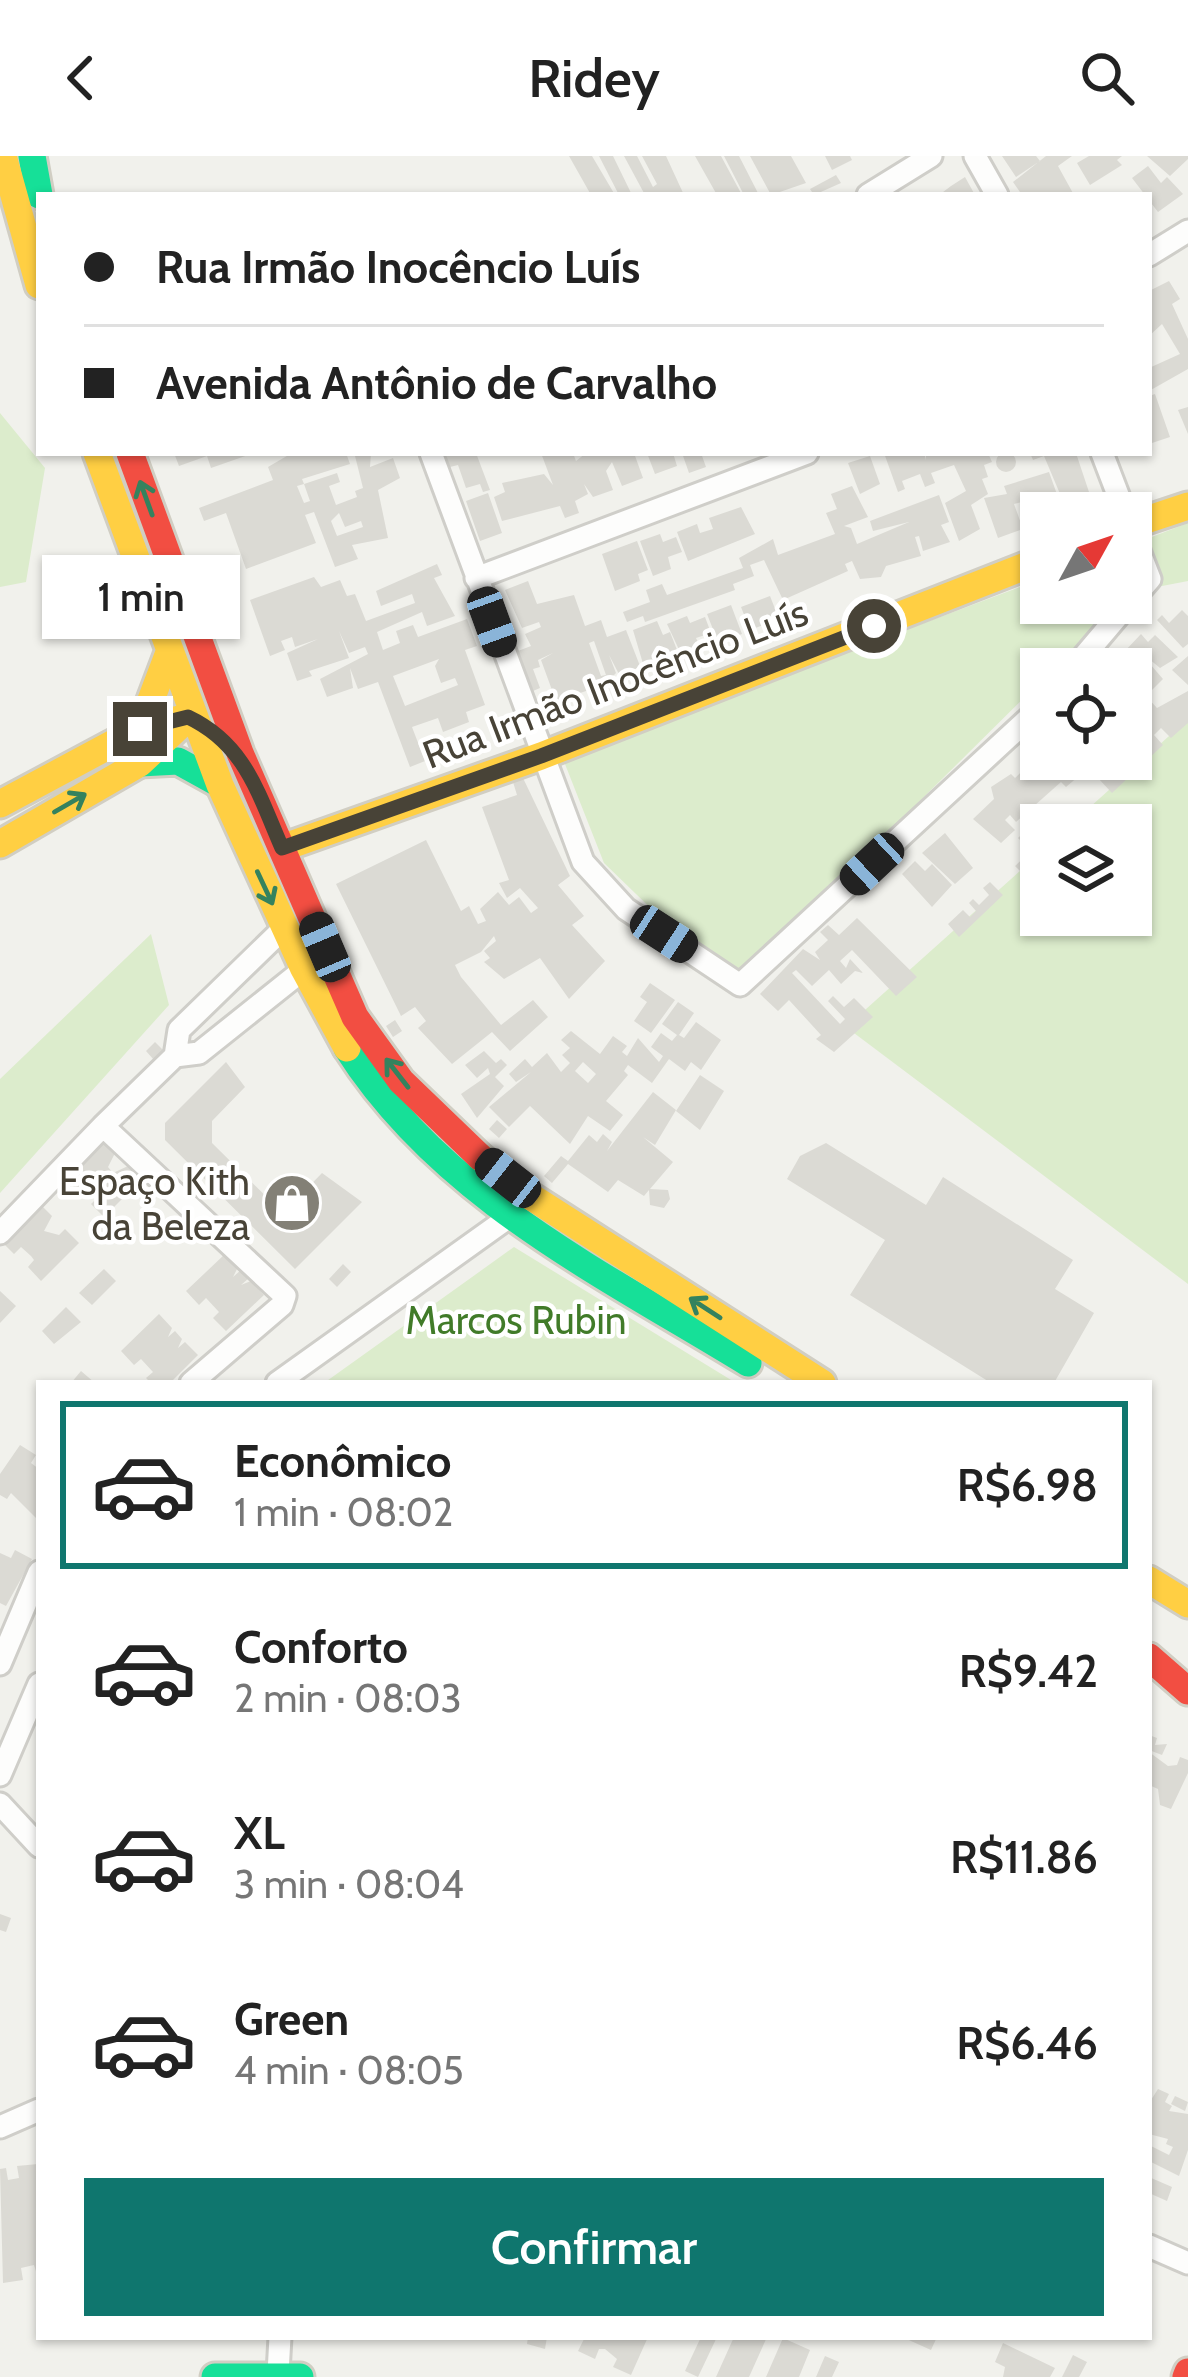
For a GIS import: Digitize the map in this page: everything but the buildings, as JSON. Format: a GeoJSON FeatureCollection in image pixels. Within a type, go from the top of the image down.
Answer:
{"type":"FeatureCollection","features":[{"type":"Feature","properties":{"kind":"main road"},"geometry":{"type":"LineString","coordinates":[[3,156],[14,211],[36,276]]}},
{"type":"Feature","properties":{"kind":"main road"},"geometry":{"type":"LineString","coordinates":[[32,156],[38,192]]}},
{"type":"Feature","properties":{"kind":"main road"},"geometry":{"type":"LineString","coordinates":[[98,456],[188,717],[216,782],[325,1020],[381,1098],[439,1158],[512,1215],[775,1380]]}},
{"type":"Feature","properties":{"kind":"main road"},"geometry":{"type":"LineString","coordinates":[[131,456],[240,753],[355,1018],[401,1081],[456,1138],[533,1198],[817,1380]]}},
{"type":"Feature","properties":{"kind":"main road"},"geometry":{"type":"LineString","coordinates":[[1152,520],[1188,506]]}},
{"type":"Feature","properties":{"kind":"main road","name":"Rua Irmão Inocêncio Luís"},"geometry":{"type":"LineString","coordinates":[[282,848],[541,756],[1020,568]]}},
{"type":"Feature","properties":{"kind":"main road"},"geometry":{"type":"LineString","coordinates":[[140,729],[168,655]]}},
{"type":"Feature","properties":{"kind":"main road"},"geometry":{"type":"LineString","coordinates":[[0,844],[140,763],[214,687]]}},
{"type":"Feature","properties":{"kind":"main road"},"geometry":{"type":"LineString","coordinates":[[0,804],[140,729],[188,717],[240,753]]}},
{"type":"Feature","properties":{"kind":"main road"},"geometry":{"type":"LineString","coordinates":[[140,763],[178,761],[216,782]]}},
{"type":"Feature","properties":{"kind":"main road"},"geometry":{"type":"LineString","coordinates":[[1152,1582],[1188,1604]]}},
{"type":"Feature","properties":{"kind":"main road"},"geometry":{"type":"LineString","coordinates":[[215,2377],[289,2375]]}},
{"type":"Feature","properties":{"kind":"street"},"geometry":{"type":"LineString","coordinates":[[873,192],[931,156]]}},
{"type":"Feature","properties":{"kind":"street"},"geometry":{"type":"LineString","coordinates":[[975,156],[995,192]]}},
{"type":"Feature","properties":{"kind":"street"},"geometry":{"type":"LineString","coordinates":[[1152,253],[1188,231]]}},
{"type":"Feature","properties":{"kind":"street"},"geometry":{"type":"LineString","coordinates":[[432,456],[583,862],[626,909],[740,985],[1020,726]]}},
{"type":"Feature","properties":{"kind":"street"},"geometry":{"type":"LineString","coordinates":[[476,578],[799,456]]}},
{"type":"Feature","properties":{"kind":"street"},"geometry":{"type":"LineString","coordinates":[[1103,456],[1116,492]]}},
{"type":"Feature","properties":{"kind":"street"},"geometry":{"type":"LineString","coordinates":[[1091,648],[1111,624]]}},
{"type":"Feature","properties":{"kind":"street"},"geometry":{"type":"LineString","coordinates":[[176,1056],[179,1030],[284,928]]}},
{"type":"Feature","properties":{"kind":"street"},"geometry":{"type":"LineString","coordinates":[[0,1233],[176,1056],[199,1053],[302,970]]}},
{"type":"Feature","properties":{"kind":"street"},"geometry":{"type":"LineString","coordinates":[[239,971],[263,1002]]}},
{"type":"Feature","properties":{"kind":"street"},"geometry":{"type":"LineString","coordinates":[[103,1126],[285,1296],[283,1305],[195,1380]]}},
{"type":"Feature","properties":{"kind":"street"},"geometry":{"type":"LineString","coordinates":[[282,1380],[512,1215]]}},
{"type":"Feature","properties":{"kind":"street"},"geometry":{"type":"LineString","coordinates":[[0,1664],[36,1579]]}},
{"type":"Feature","properties":{"kind":"street"},"geometry":{"type":"LineString","coordinates":[[0,1775],[36,1691]]}},
{"type":"Feature","properties":{"kind":"street"},"geometry":{"type":"LineString","coordinates":[[0,1804],[36,1843]]}},
{"type":"Feature","properties":{"kind":"street"},"geometry":{"type":"LineString","coordinates":[[0,2127],[36,2111]]}},
{"type":"Feature","properties":{"kind":"street"},"geometry":{"type":"LineString","coordinates":[[1152,2247],[1188,2264]]}},
{"type":"Feature","properties":{"kind":"street"},"geometry":{"type":"LineString","coordinates":[[281,2340],[289,2375]]}},
{"type":"Feature","properties":{"kind":"green space"},"geometry":{"type":"Polygon","coordinates":[[[0,413],[45,468],[26,582],[0,587],[0,413]]]}},
{"type":"Feature","properties":{"kind":"green space"},"geometry":{"type":"Polygon","coordinates":[[[1188,523],[1188,581],[1152,588],[1152,537],[1188,523]]]}},
{"type":"Feature","properties":{"kind":"green space"},"geometry":{"type":"Polygon","coordinates":[[[1020,587],[1020,624],[1099,624],[1074,648],[1020,648],[1020,702],[732,987],[604,863],[563,759],[1020,587]]]}},
{"type":"Feature","properties":{"kind":"green space"},"geometry":{"type":"Polygon","coordinates":[[[1188,719],[1188,1284],[846,1027],[1020,871],[1020,936],[1152,936],[1152,804],[1093,804],[1120,780],[1152,780],[1152,751],[1188,719]]]}},
{"type":"Feature","properties":{"kind":"green space"},"geometry":{"type":"Polygon","coordinates":[[[151,934],[169,1005],[0,1193],[0,1079],[151,934]]]}},
{"type":"Feature","properties":{"kind":"green space","name":"Marcos Rubin"},"geometry":{"type":"Polygon","coordinates":[[[514,1247],[731,1380],[328,1380],[514,1247]]]}},
{"type":"Feature","properties":{"kind":"traffic: fast"},"geometry":{"type":"LineString","coordinates":[[32,156],[38,192]]}},
{"type":"Feature","properties":{"kind":"traffic: fast"},"geometry":{"type":"LineString","coordinates":[[140,763],[178,761],[216,782]]}},
{"type":"Feature","properties":{"kind":"traffic: fast"},"geometry":{"type":"LineString","coordinates":[[347,1048],[385,1100],[477,1189],[582,1263],[748,1363]]}},
{"type":"Feature","properties":{"kind":"traffic: fast"},"geometry":{"type":"LineString","coordinates":[[215,2377],[300,2377]]}},
{"type":"Feature","properties":{"kind":"traffic: slow"},"geometry":{"type":"LineString","coordinates":[[3,156],[36,274]]}},
{"type":"Feature","properties":{"kind":"traffic: slow"},"geometry":{"type":"LineString","coordinates":[[98,456],[220,785],[303,967],[347,1048]]}},
{"type":"Feature","properties":{"kind":"traffic: slow"},"geometry":{"type":"LineString","coordinates":[[1152,518],[1188,506]]}},
{"type":"Feature","properties":{"kind":"traffic: slow"},"geometry":{"type":"LineString","coordinates":[[282,848],[541,756],[1020,568]]}},
{"type":"Feature","properties":{"kind":"traffic: slow"},"geometry":{"type":"LineString","coordinates":[[140,729],[168,655]]}},
{"type":"Feature","properties":{"kind":"traffic: slow"},"geometry":{"type":"LineString","coordinates":[[0,844],[140,763],[189,717]]}},
{"type":"Feature","properties":{"kind":"traffic: slow"},"geometry":{"type":"LineString","coordinates":[[0,804],[140,729],[183,718]]}},
{"type":"Feature","properties":{"kind":"traffic: slow"},"geometry":{"type":"LineString","coordinates":[[480,1157],[533,1198],[817,1380]]}},
{"type":"Feature","properties":{"kind":"traffic: slow"},"geometry":{"type":"LineString","coordinates":[[1152,1582],[1188,1604]]}},
{"type":"Feature","properties":{"kind":"traffic: jam"},"geometry":{"type":"LineString","coordinates":[[131,456],[240,753],[355,1017],[401,1081],[480,1157]]}},
{"type":"Feature","properties":{"kind":"traffic: jam"},"geometry":{"type":"LineString","coordinates":[[1152,1660],[1188,1691]]}},
{"type":"Feature","properties":{"kind":"traffic: jam"},"geometry":{"type":"LineString","coordinates":[[1186,2377],[1188,2372]]}},
{"type":"Feature","properties":{"kind":"place","name":"Espaço Kith da Beleza"},"geometry":{"type":"Point","coordinates":[292,1203]}},
{"type":"Feature","properties":{"kind":"route"},"geometry":{"type":"LineString","coordinates":[[140,729],[188,717],[227,740],[240,753],[282,848],[541,756],[874,626]]}}]}
